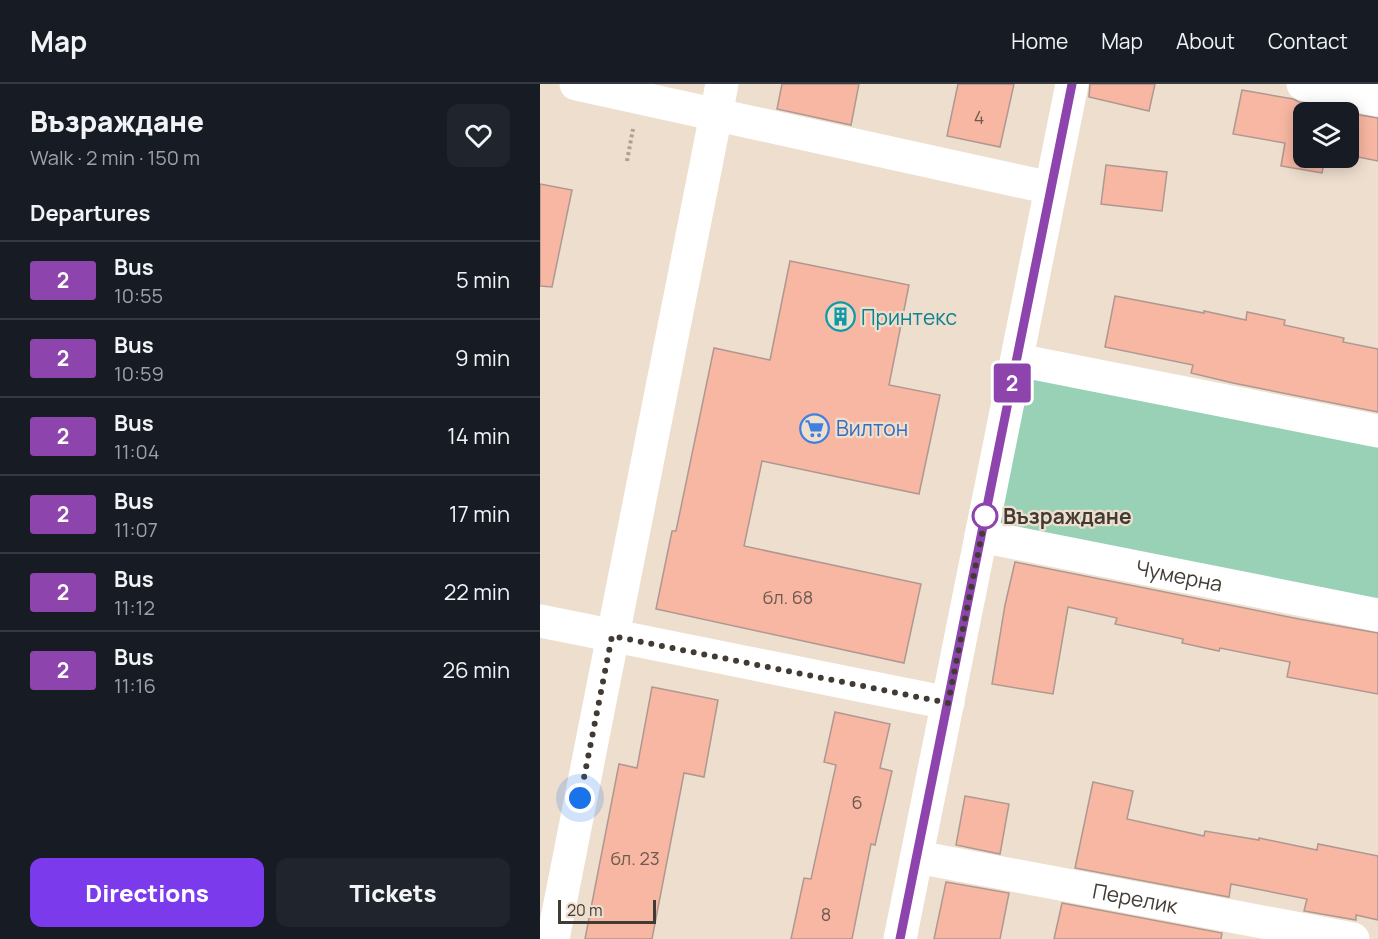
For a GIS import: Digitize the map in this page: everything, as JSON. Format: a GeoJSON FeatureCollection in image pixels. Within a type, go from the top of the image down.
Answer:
{"type":"FeatureCollection","features":[{"type":"Feature","properties":{"kind":"street"},"geometry":{"type":"LineString","coordinates":[[576,84],[719,99],[1051,188]]}},
{"type":"Feature","properties":{"kind":"street"},"geometry":{"type":"LineString","coordinates":[[900,939],[1072,84]]}},
{"type":"Feature","properties":{"kind":"street"},"geometry":{"type":"LineString","coordinates":[[1303,84],[1378,100]]}},
{"type":"Feature","properties":{"kind":"street"},"geometry":{"type":"LineString","coordinates":[[548,937],[612,636],[719,99]]}},
{"type":"Feature","properties":{"kind":"street"},"geometry":{"type":"LineString","coordinates":[[1017,360],[1378,431]]}},
{"type":"Feature","properties":{"kind":"street","name":"Чумерна"},"geometry":{"type":"LineString","coordinates":[[981,536],[1378,615]]}},
{"type":"Feature","properties":{"kind":"street"},"geometry":{"type":"LineString","coordinates":[[540,621],[948,703]]}},
{"type":"Feature","properties":{"kind":"street","name":"Перелик"},"geometry":{"type":"LineString","coordinates":[[917,857],[1353,939]]}},
{"type":"Feature","properties":{"kind":"green space"},"geometry":{"type":"Polygon","coordinates":[[[1017,360],[1378,431],[1378,615],[981,536],[1017,360]]]}},
{"type":"Feature","properties":{"kind":"building"},"geometry":{"type":"Polygon","coordinates":[[[782,84],[859,84],[851,125],[777,109],[782,84]]]}},
{"type":"Feature","properties":{"kind":"building"},"geometry":{"type":"Polygon","coordinates":[[[958,84],[1014,84],[1000,147],[947,136],[958,84]]]}},
{"type":"Feature","properties":{"kind":"building"},"geometry":{"type":"Polygon","coordinates":[[[1090,84],[1155,84],[1149,111],[1089,97],[1090,84]]]}},
{"type":"Feature","properties":{"kind":"building"},"geometry":{"type":"Polygon","coordinates":[[[1242,90],[1293,99],[1299,102],[1293,102],[1293,168],[1323,168],[1322,173],[1281,166],[1285,143],[1233,134],[1242,90]]]}},
{"type":"Feature","properties":{"kind":"building"},"geometry":{"type":"Polygon","coordinates":[[[1359,115],[1378,118],[1378,161],[1359,157],[1359,115]]]}},
{"type":"Feature","properties":{"kind":"building"},"geometry":{"type":"Polygon","coordinates":[[[1106,165],[1167,172],[1162,211],[1101,204],[1106,165]]]}},
{"type":"Feature","properties":{"kind":"building"},"geometry":{"type":"Polygon","coordinates":[[[540,184],[572,190],[552,287],[540,286],[540,184]]]}},
{"type":"Feature","properties":{"kind":"building"},"geometry":{"type":"Polygon","coordinates":[[[790,261],[909,285],[889,385],[940,395],[919,494],[762,461],[744,546],[921,584],[904,663],[656,609],[672,531],[676,531],[714,348],[770,360],[790,261]]]}},
{"type":"Feature","properties":{"kind":"building"},"geometry":{"type":"Polygon","coordinates":[[[1115,296],[1246,320],[1247,312],[1285,320],[1284,325],[1344,338],[1343,342],[1378,349],[1378,412],[1191,373],[1193,365],[1105,347],[1115,296]]]}},
{"type":"Feature","properties":{"kind":"building"},"geometry":{"type":"Polygon","coordinates":[[[1015,562],[1378,633],[1378,694],[1287,677],[1290,662],[1182,643],[1183,639],[1115,624],[1117,618],[1068,607],[1053,694],[992,684],[1005,605],[1015,562]]]}},
{"type":"Feature","properties":{"kind":"building"},"geometry":{"type":"Polygon","coordinates":[[[652,687],[718,700],[704,777],[684,773],[652,939],[585,939],[619,764],[637,768],[652,687]]]}},
{"type":"Feature","properties":{"kind":"building"},"geometry":{"type":"Polygon","coordinates":[[[835,712],[890,724],[880,768],[892,771],[875,845],[871,844],[852,939],[791,939],[804,878],[811,879],[836,765],[824,762],[835,712]]]}},
{"type":"Feature","properties":{"kind":"building"},"geometry":{"type":"Polygon","coordinates":[[[1093,782],[1133,791],[1127,819],[1204,836],[1205,831],[1259,840],[1259,838],[1317,850],[1318,844],[1378,856],[1378,920],[1356,915],[1356,920],[1304,911],[1307,899],[1231,884],[1229,897],[1075,868],[1093,782]]]}},
{"type":"Feature","properties":{"kind":"building"},"geometry":{"type":"Polygon","coordinates":[[[965,796],[1009,804],[1000,854],[956,845],[965,796]]]}},
{"type":"Feature","properties":{"kind":"building"},"geometry":{"type":"Polygon","coordinates":[[[946,882],[1009,893],[1000,939],[934,939],[946,882]]]}},
{"type":"Feature","properties":{"kind":"building"},"geometry":{"type":"Polygon","coordinates":[[[1062,903],[1222,933],[1221,939],[1054,939],[1062,903]]]}},
{"type":"Feature","properties":{"kind":"bus line","name":"2"},"geometry":{"type":"LineString","coordinates":[[900,939],[1072,84]]}},
{"type":"Feature","properties":{"kind":"place","name":"Принтекс"},"geometry":{"type":"Point","coordinates":[840,317]}},
{"type":"Feature","properties":{"kind":"place","name":"Вилтон"},"geometry":{"type":"Point","coordinates":[815,428]}},
{"type":"Feature","properties":{"kind":"place","name":"Възраждане"},"geometry":{"type":"Point","coordinates":[985,516]}},
{"type":"Feature","properties":{"kind":"route"},"geometry":{"type":"LineString","coordinates":[[580,798],[612,636],[948,703],[986,514],[985,516]]}}]}
